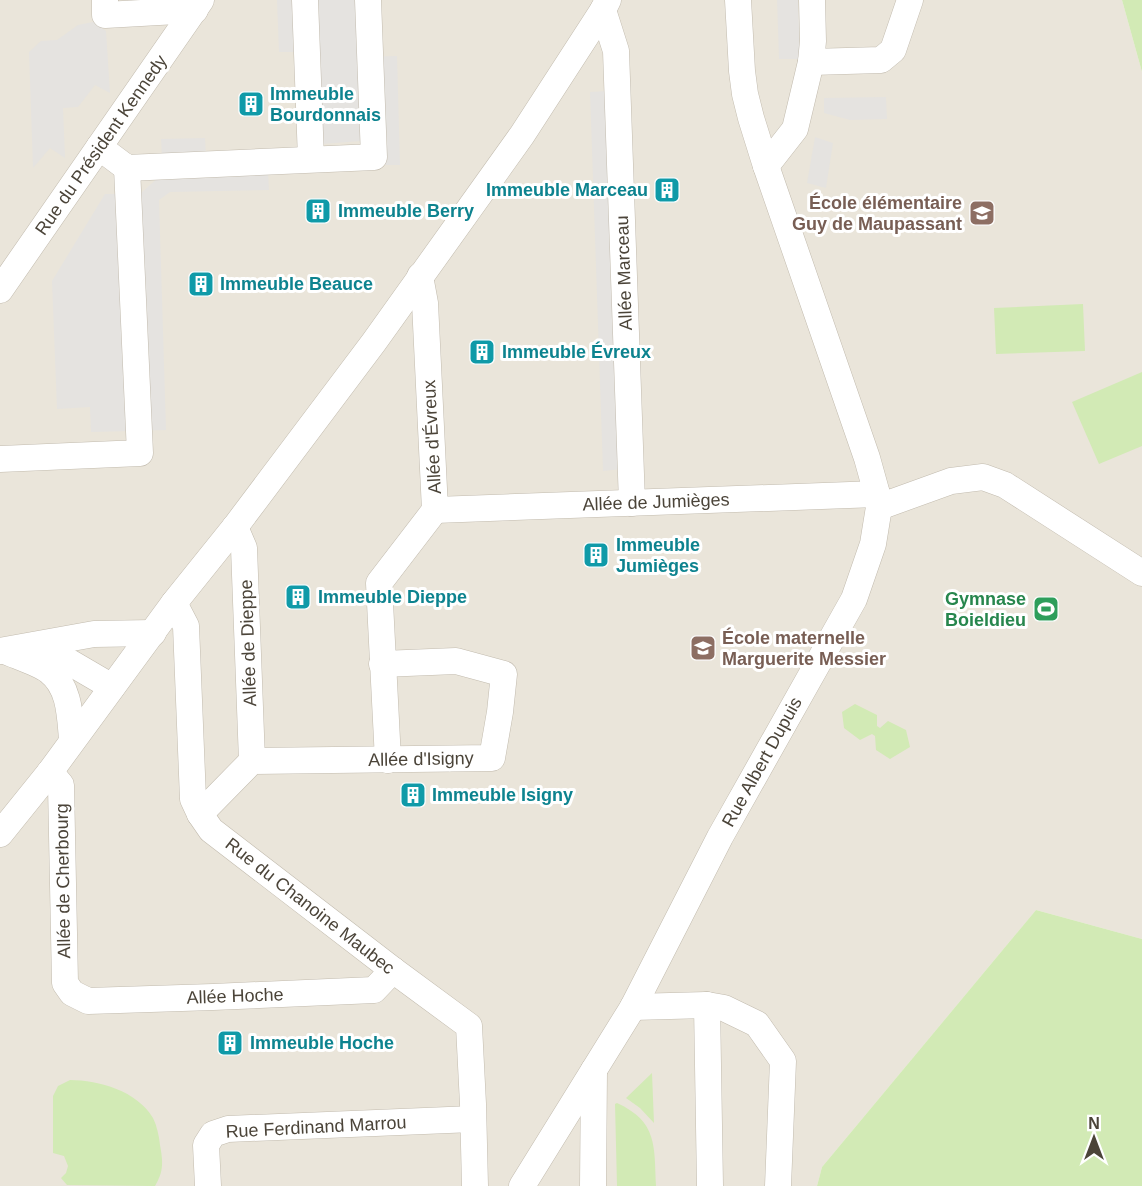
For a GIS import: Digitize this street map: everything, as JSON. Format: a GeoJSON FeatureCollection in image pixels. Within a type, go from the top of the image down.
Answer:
{"type":"FeatureCollection","features":[{"type":"Feature","properties":{"kind":"street"},"geometry":{"type":"LineString","coordinates":[[105,0],[105,15],[198,5]]}},
{"type":"Feature","properties":{"kind":"street"},"geometry":{"type":"LineString","coordinates":[[305,0],[312,159]]}},
{"type":"Feature","properties":{"kind":"street"},"geometry":{"type":"LineString","coordinates":[[99,147],[127,168],[374,157],[368,0]]}},
{"type":"Feature","properties":{"kind":"street","name":"Rue Albert Dupuis"},"geometry":{"type":"LineString","coordinates":[[522,1186],[633,1007],[720,837],[854,599],[873,544],[878,500],[867,458],[766,166],[745,94],[738,0]]}},
{"type":"Feature","properties":{"kind":"street"},"geometry":{"type":"LineString","coordinates":[[766,166],[795,129],[811,62],[812,0]]}},
{"type":"Feature","properties":{"kind":"street"},"geometry":{"type":"LineString","coordinates":[[811,62],[881,60],[893,50],[910,0]]}},
{"type":"Feature","properties":{"kind":"street","name":"Rue du Président Kennedy"},"geometry":{"type":"LineString","coordinates":[[0,290],[198,5]]}},
{"type":"Feature","properties":{"kind":"street"},"geometry":{"type":"LineString","coordinates":[[0,834],[50,772],[174,603],[235,527],[374,342],[522,135],[605,5]]}},
{"type":"Feature","properties":{"kind":"street","name":"Allée Marceau"},"geometry":{"type":"LineString","coordinates":[[605,5],[616,51],[632,503]]}},
{"type":"Feature","properties":{"kind":"street"},"geometry":{"type":"LineString","coordinates":[[0,459],[140,453],[127,168]]}},
{"type":"Feature","properties":{"kind":"street","name":"Allée d'Évreux"},"geometry":{"type":"LineString","coordinates":[[388,760],[379,583],[435,510],[425,303],[420,276]]}},
{"type":"Feature","properties":{"kind":"street","name":"Allée de Jumièges"},"geometry":{"type":"LineString","coordinates":[[435,510],[632,503],[878,500],[951,481],[983,477],[1005,484],[1142,573]]}},
{"type":"Feature","properties":{"kind":"street","name":"Allée de Dieppe"},"geometry":{"type":"LineString","coordinates":[[235,527],[244,548],[252,761]]}},
{"type":"Feature","properties":{"kind":"street","name":"Rue du Chanoine Maubec"},"geometry":{"type":"LineString","coordinates":[[174,603],[186,626],[193,799],[200,814],[211,830],[469,1026],[475,1186]]}},
{"type":"Feature","properties":{"kind":"street"},"geometry":{"type":"LineString","coordinates":[[3,651],[93,634],[153,633]]}},
{"type":"Feature","properties":{"kind":"street"},"geometry":{"type":"LineString","coordinates":[[3,651],[59,656],[112,687]]}},
{"type":"Feature","properties":{"kind":"street"},"geometry":{"type":"LineString","coordinates":[[3,651],[48,670],[62,687],[68,701],[72,740]]}},
{"type":"Feature","properties":{"kind":"street","name":"Allée d'Isigny"},"geometry":{"type":"LineString","coordinates":[[252,761],[492,758],[504,674],[456,661],[382,664]]}},
{"type":"Feature","properties":{"kind":"street"},"geometry":{"type":"LineString","coordinates":[[200,814],[252,761]]}},
{"type":"Feature","properties":{"kind":"street","name":"Allée de Cherbourg"},"geometry":{"type":"LineString","coordinates":[[50,772],[61,784],[65,984],[72,993]]}},
{"type":"Feature","properties":{"kind":"street","name":"Allée Hoche"},"geometry":{"type":"LineString","coordinates":[[72,993],[88,1001],[213,998],[374,990],[393,970]]}},
{"type":"Feature","properties":{"kind":"street"},"geometry":{"type":"LineString","coordinates":[[633,1007],[707,1005],[724,1008],[757,1024],[783,1061],[778,1186]]}},
{"type":"Feature","properties":{"kind":"street"},"geometry":{"type":"LineString","coordinates":[[707,1005],[710,1186]]}},
{"type":"Feature","properties":{"kind":"street"},"geometry":{"type":"LineString","coordinates":[[593,1186],[594,1070]]}},
{"type":"Feature","properties":{"kind":"street","name":"Rue Ferdinand Marrou"},"geometry":{"type":"LineString","coordinates":[[208,1186],[206,1145],[213,1134],[228,1129],[473,1119]]}},
{"type":"Feature","properties":{"kind":"shaded area"},"geometry":{"type":"Polygon","coordinates":[[[0,0],[1122,0],[1142,72],[1142,939],[1036,910],[822,1167],[817,1186],[0,1186],[0,0]]]}},
{"type":"Feature","properties":{"kind":"shaded area"},"geometry":{"type":"Polygon","coordinates":[[[277,0],[356,0],[359,57],[397,56],[400,165],[382,165],[361,141],[322,144],[319,52],[279,52],[277,0]]]}},
{"type":"Feature","properties":{"kind":"shaded area"},"geometry":{"type":"Polygon","coordinates":[[[777,0],[798,0],[800,59],[779,59],[777,0]]]}},
{"type":"Feature","properties":{"kind":"shaded area"},"geometry":{"type":"Polygon","coordinates":[[[93,22],[106,31],[110,93],[95,85],[78,107],[63,108],[65,158],[50,148],[33,168],[29,52],[41,41],[57,40],[78,25],[93,22]]]}},
{"type":"Feature","properties":{"kind":"shaded area"},"geometry":{"type":"Polygon","coordinates":[[[607,91],[622,469],[603,471],[590,92],[607,91]]]}},
{"type":"Feature","properties":{"kind":"shaded area"},"geometry":{"type":"Polygon","coordinates":[[[886,97],[887,119],[850,120],[824,113],[824,98],[886,97]]]}},
{"type":"Feature","properties":{"kind":"shaded area"},"geometry":{"type":"Polygon","coordinates":[[[815,137],[833,143],[826,188],[807,183],[815,137]]]}},
{"type":"Feature","properties":{"kind":"shaded area"},"geometry":{"type":"Polygon","coordinates":[[[205,138],[206,155],[162,156],[161,139],[205,138]]]}},
{"type":"Feature","properties":{"kind":"shaded area"},"geometry":{"type":"Polygon","coordinates":[[[268,171],[269,190],[170,192],[159,200],[166,430],[91,432],[90,407],[57,409],[52,281],[105,194],[140,194],[161,175],[268,171]]]}},
{"type":"Feature","properties":{"kind":"green space"},"geometry":{"type":"Polygon","coordinates":[[[1122,0],[1142,0],[1142,72],[1122,0]]]}},
{"type":"Feature","properties":{"kind":"green space"},"geometry":{"type":"Polygon","coordinates":[[[1083,304],[1085,351],[996,354],[994,308],[1083,304]]]}},
{"type":"Feature","properties":{"kind":"green space"},"geometry":{"type":"Polygon","coordinates":[[[1142,372],[1142,446],[1099,464],[1072,402],[1142,372]]]}},
{"type":"Feature","properties":{"kind":"green space"},"geometry":{"type":"Polygon","coordinates":[[[855,704],[877,715],[877,726],[880,728],[888,721],[906,730],[910,747],[890,759],[876,750],[875,736],[872,734],[860,740],[844,728],[842,712],[855,704]]]}},
{"type":"Feature","properties":{"kind":"green space"},"geometry":{"type":"Polygon","coordinates":[[[1036,910],[1142,939],[1142,1186],[817,1186],[822,1167],[1036,910]]]}},
{"type":"Feature","properties":{"kind":"green space"},"geometry":{"type":"Polygon","coordinates":[[[652,1073],[654,1123],[640,1108],[626,1098],[652,1073]]]}},
{"type":"Feature","properties":{"kind":"green space"},"geometry":{"type":"Polygon","coordinates":[[[70,1080],[93,1082],[116,1089],[127,1094],[146,1109],[156,1124],[162,1156],[161,1171],[155,1186],[67,1185],[61,1178],[68,1166],[64,1156],[53,1153],[53,1096],[58,1086],[70,1080]]]}},
{"type":"Feature","properties":{"kind":"green space"},"geometry":{"type":"Polygon","coordinates":[[[617,1103],[640,1118],[647,1127],[654,1147],[656,1186],[617,1186],[615,1104],[617,1103]]]}},
{"type":"Feature","properties":{"kind":"place","name":"Immeuble Bourdonnais"},"geometry":{"type":"Point","coordinates":[251,104]}},
{"type":"Feature","properties":{"kind":"place","name":"Immeuble Marceau"},"geometry":{"type":"Point","coordinates":[667,190]}},
{"type":"Feature","properties":{"kind":"place","name":"Immeuble Berry"},"geometry":{"type":"Point","coordinates":[318,211]}},
{"type":"Feature","properties":{"kind":"place","name":"École élémentaire Guy de Maupassant"},"geometry":{"type":"Point","coordinates":[982,213]}},
{"type":"Feature","properties":{"kind":"place","name":"Immeuble Beauce"},"geometry":{"type":"Point","coordinates":[201,284]}},
{"type":"Feature","properties":{"kind":"place","name":"Immeuble Évreux"},"geometry":{"type":"Point","coordinates":[482,352]}},
{"type":"Feature","properties":{"kind":"place","name":"Immeuble Jumièges"},"geometry":{"type":"Point","coordinates":[596,555]}},
{"type":"Feature","properties":{"kind":"place","name":"Immeuble Dieppe"},"geometry":{"type":"Point","coordinates":[298,597]}},
{"type":"Feature","properties":{"kind":"place","name":"Gymnase Boieldieu"},"geometry":{"type":"Point","coordinates":[1046,609]}},
{"type":"Feature","properties":{"kind":"place","name":"École maternelle Marguerite Messier"},"geometry":{"type":"Point","coordinates":[703,648]}},
{"type":"Feature","properties":{"kind":"place","name":"Immeuble Isigny"},"geometry":{"type":"Point","coordinates":[413,795]}},
{"type":"Feature","properties":{"kind":"place","name":"Immeuble Hoche"},"geometry":{"type":"Point","coordinates":[230,1043]}}]}
